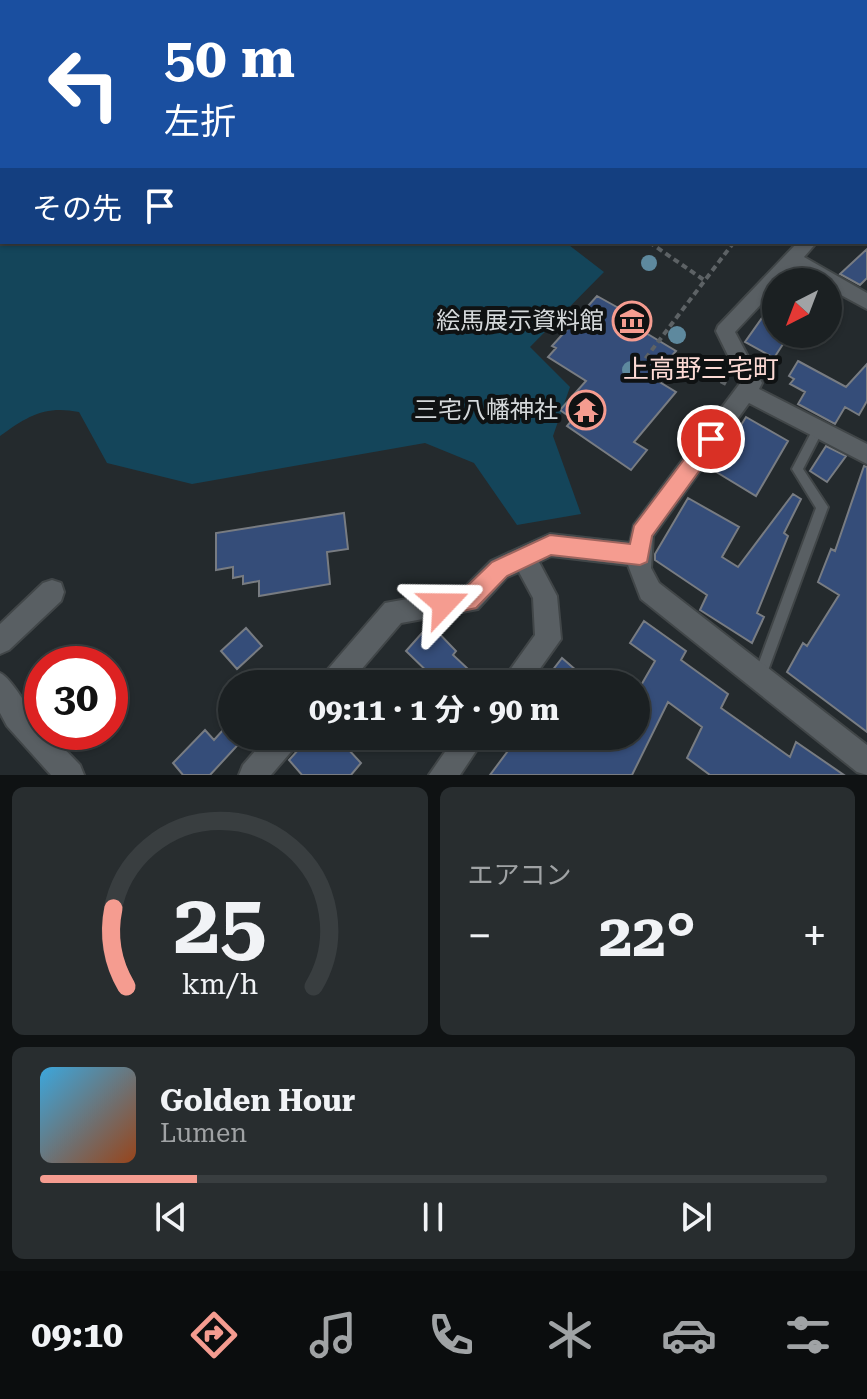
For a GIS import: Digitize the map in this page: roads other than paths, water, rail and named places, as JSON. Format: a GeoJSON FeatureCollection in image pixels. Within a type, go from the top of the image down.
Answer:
{"type":"FeatureCollection","features":[{"type":"Feature","properties":{"kind":"street"},"geometry":{"type":"LineString","coordinates":[[806,244],[725,331],[752,383],[739,389],[642,533],[639,569],[650,591],[867,762]]}},
{"type":"Feature","properties":{"kind":"street"},"geometry":{"type":"LineString","coordinates":[[793,259],[867,302]]}},
{"type":"Feature","properties":{"kind":"street"},"geometry":{"type":"LineString","coordinates":[[739,389],[867,455]]}},
{"type":"Feature","properties":{"kind":"street"},"geometry":{"type":"LineString","coordinates":[[344,670],[394,612],[469,600],[499,569],[550,545],[640,555]]}},
{"type":"Feature","properties":{"kind":"street"},"geometry":{"type":"LineString","coordinates":[[524,557],[545,596],[548,639],[524,670]]}},
{"type":"Feature","properties":{"kind":"street"},"geometry":{"type":"LineString","coordinates":[[0,641],[52,592]]}},
{"type":"Feature","properties":{"kind":"street"},"geometry":{"type":"LineString","coordinates":[[0,686],[16,717],[70,775]]}},
{"type":"Feature","properties":{"kind":"street"},"geometry":{"type":"LineString","coordinates":[[256,773],[275,750]]}},
{"type":"Feature","properties":{"kind":"street"},"geometry":{"type":"LineString","coordinates":[[443,775],[462,750]]}},
{"type":"Feature","properties":{"kind":"lane"},"geometry":{"type":"LineString","coordinates":[[759,678],[822,507],[797,469],[818,430]]}},
{"type":"Feature","properties":{"kind":"place","name":"絵馬展示資料館"},"geometry":{"type":"Point","coordinates":[632,321]}},
{"type":"Feature","properties":{"kind":"place","name":"三宅八幡神社"},"geometry":{"type":"Point","coordinates":[586,410]}},
{"type":"Feature","properties":{"kind":"district","name":"上高野三宅町"},"geometry":{"type":"Point","coordinates":[701,369]}}]}
